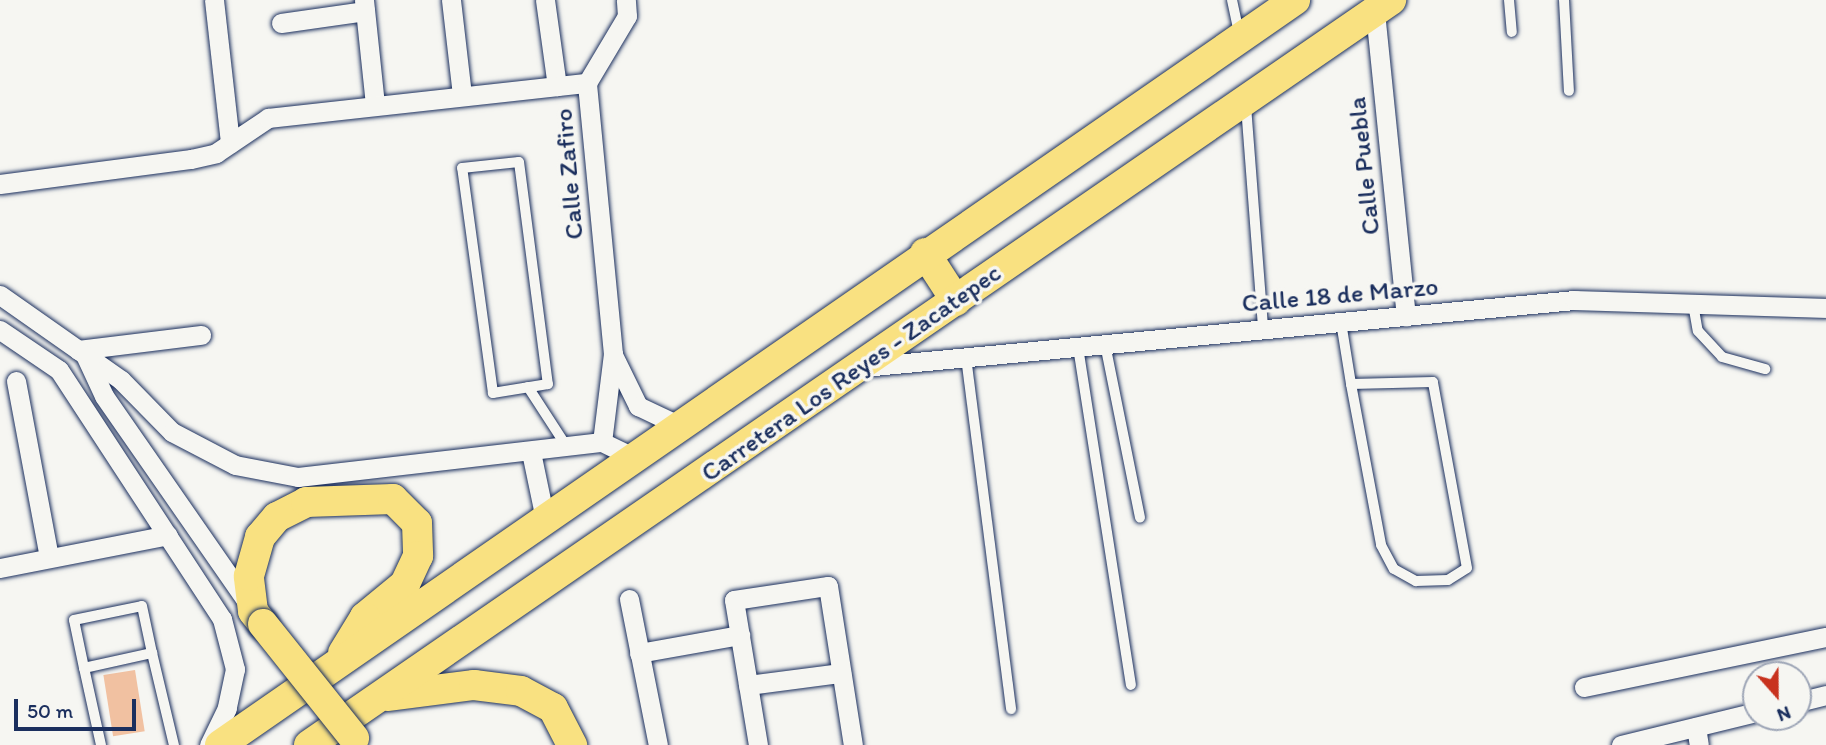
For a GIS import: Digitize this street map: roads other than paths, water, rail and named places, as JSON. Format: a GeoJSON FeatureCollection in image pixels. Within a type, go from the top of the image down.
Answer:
{"type":"FeatureCollection","features":[{"type":"Feature","properties":{"kind":"main road","name":"Carretera Los Reyes - Zacatepec"},"geometry":{"type":"LineString","coordinates":[[220,745],[925,253],[1295,0]]}},
{"type":"Feature","properties":{"kind":"main road","name":"Carretera Los Reyes - Zacatepec"},"geometry":{"type":"LineString","coordinates":[[309,745],[1383,6]]}},
{"type":"Feature","properties":{"kind":"main road"},"geometry":{"type":"LineString","coordinates":[[925,253],[956,301]]}},
{"type":"Feature","properties":{"kind":"main road"},"geometry":{"type":"LineString","coordinates":[[339,661],[358,625],[405,584],[415,565],[419,530],[401,502],[384,497],[306,502],[277,517],[260,537],[251,562],[258,617],[357,741]]}},
{"type":"Feature","properties":{"kind":"main road"},"geometry":{"type":"LineString","coordinates":[[380,697],[474,685],[521,691],[553,708],[572,745]]}},
{"type":"Feature","properties":{"kind":"street"},"geometry":{"type":"LineString","coordinates":[[214,0],[230,143]]}},
{"type":"Feature","properties":{"kind":"street"},"geometry":{"type":"LineString","coordinates":[[451,0],[462,95]]}},
{"type":"Feature","properties":{"kind":"street"},"geometry":{"type":"LineString","coordinates":[[545,0],[557,86]]}},
{"type":"Feature","properties":{"kind":"street","name":"Calle Zafiro"},"geometry":{"type":"LineString","coordinates":[[602,442],[613,354],[587,83],[628,16],[626,0]]}},
{"type":"Feature","properties":{"kind":"street"},"geometry":{"type":"LineString","coordinates":[[281,23],[364,6],[375,105]]}},
{"type":"Feature","properties":{"kind":"street","name":"Calle Puebla"},"geometry":{"type":"LineString","coordinates":[[1383,6],[1406,316]]}},
{"type":"Feature","properties":{"kind":"street"},"geometry":{"type":"LineString","coordinates":[[0,184],[191,159],[230,143],[268,118],[587,83]]}},
{"type":"Feature","properties":{"kind":"street"},"geometry":{"type":"LineString","coordinates":[[0,295],[121,380],[172,432],[235,465],[298,477],[602,442],[633,457]]}},
{"type":"Feature","properties":{"kind":"street","name":"Calle 18 de Marzo"},"geometry":{"type":"LineString","coordinates":[[859,368],[1575,300],[1826,308]]}},
{"type":"Feature","properties":{"kind":"street"},"geometry":{"type":"LineString","coordinates":[[23,312],[5,331],[59,370],[168,535],[232,645],[233,688],[209,745]]}},
{"type":"Feature","properties":{"kind":"street"},"geometry":{"type":"LineString","coordinates":[[81,352],[201,335]]}},
{"type":"Feature","properties":{"kind":"street"},"geometry":{"type":"LineString","coordinates":[[81,352],[104,396],[258,617]]}},
{"type":"Feature","properties":{"kind":"street","name":"Calle Zafiro"},"geometry":{"type":"LineString","coordinates":[[613,354],[638,406],[678,425]]}},
{"type":"Feature","properties":{"kind":"street"},"geometry":{"type":"LineString","coordinates":[[16,381],[49,557]]}},
{"type":"Feature","properties":{"kind":"street"},"geometry":{"type":"LineString","coordinates":[[531,452],[545,519]]}},
{"type":"Feature","properties":{"kind":"street"},"geometry":{"type":"LineString","coordinates":[[0,568],[168,535]]}},
{"type":"Feature","properties":{"kind":"street"},"geometry":{"type":"LineString","coordinates":[[758,745],[734,600],[828,586],[853,745]]}},
{"type":"Feature","properties":{"kind":"street"},"geometry":{"type":"LineString","coordinates":[[629,599],[658,745]]}},
{"type":"Feature","properties":{"kind":"street"},"geometry":{"type":"LineString","coordinates":[[639,653],[740,635]]}},
{"type":"Feature","properties":{"kind":"street"},"geometry":{"type":"LineString","coordinates":[[1584,687],[1826,637]]}},
{"type":"Feature","properties":{"kind":"street"},"geometry":{"type":"LineString","coordinates":[[748,684],[841,673]]}},
{"type":"Feature","properties":{"kind":"street"},"geometry":{"type":"LineString","coordinates":[[1621,745],[1697,736],[1742,718]]}},
{"type":"Feature","properties":{"kind":"lane"},"geometry":{"type":"LineString","coordinates":[[1232,0],[1240,38]]}},
{"type":"Feature","properties":{"kind":"lane"},"geometry":{"type":"LineString","coordinates":[[1509,0],[1512,32]]}},
{"type":"Feature","properties":{"kind":"lane"},"geometry":{"type":"LineString","coordinates":[[1564,0],[1569,91]]}},
{"type":"Feature","properties":{"kind":"lane"},"geometry":{"type":"LineString","coordinates":[[1246,101],[1263,329]]}},
{"type":"Feature","properties":{"kind":"lane"},"geometry":{"type":"LineString","coordinates":[[519,162],[548,384],[528,387],[493,394],[462,168],[519,162]]}},
{"type":"Feature","properties":{"kind":"lane"},"geometry":{"type":"LineString","coordinates":[[1693,304],[1698,331],[1723,357],[1765,369]]}},
{"type":"Feature","properties":{"kind":"lane"},"geometry":{"type":"LineString","coordinates":[[1341,322],[1351,384],[1381,545],[1394,569],[1416,581],[1448,580],[1467,568],[1433,382],[1351,384]]}},
{"type":"Feature","properties":{"kind":"lane"},"geometry":{"type":"LineString","coordinates":[[1105,344],[1140,518]]}},
{"type":"Feature","properties":{"kind":"lane"},"geometry":{"type":"LineString","coordinates":[[1078,347],[1131,685]]}},
{"type":"Feature","properties":{"kind":"lane"},"geometry":{"type":"LineString","coordinates":[[966,357],[1011,709]]}},
{"type":"Feature","properties":{"kind":"lane"},"geometry":{"type":"LineString","coordinates":[[528,387],[567,447]]}},
{"type":"Feature","properties":{"kind":"lane"},"geometry":{"type":"LineString","coordinates":[[100,745],[74,620],[142,606],[174,745]]}},
{"type":"Feature","properties":{"kind":"lane"},"geometry":{"type":"LineString","coordinates":[[84,668],[152,653]]}}]}
